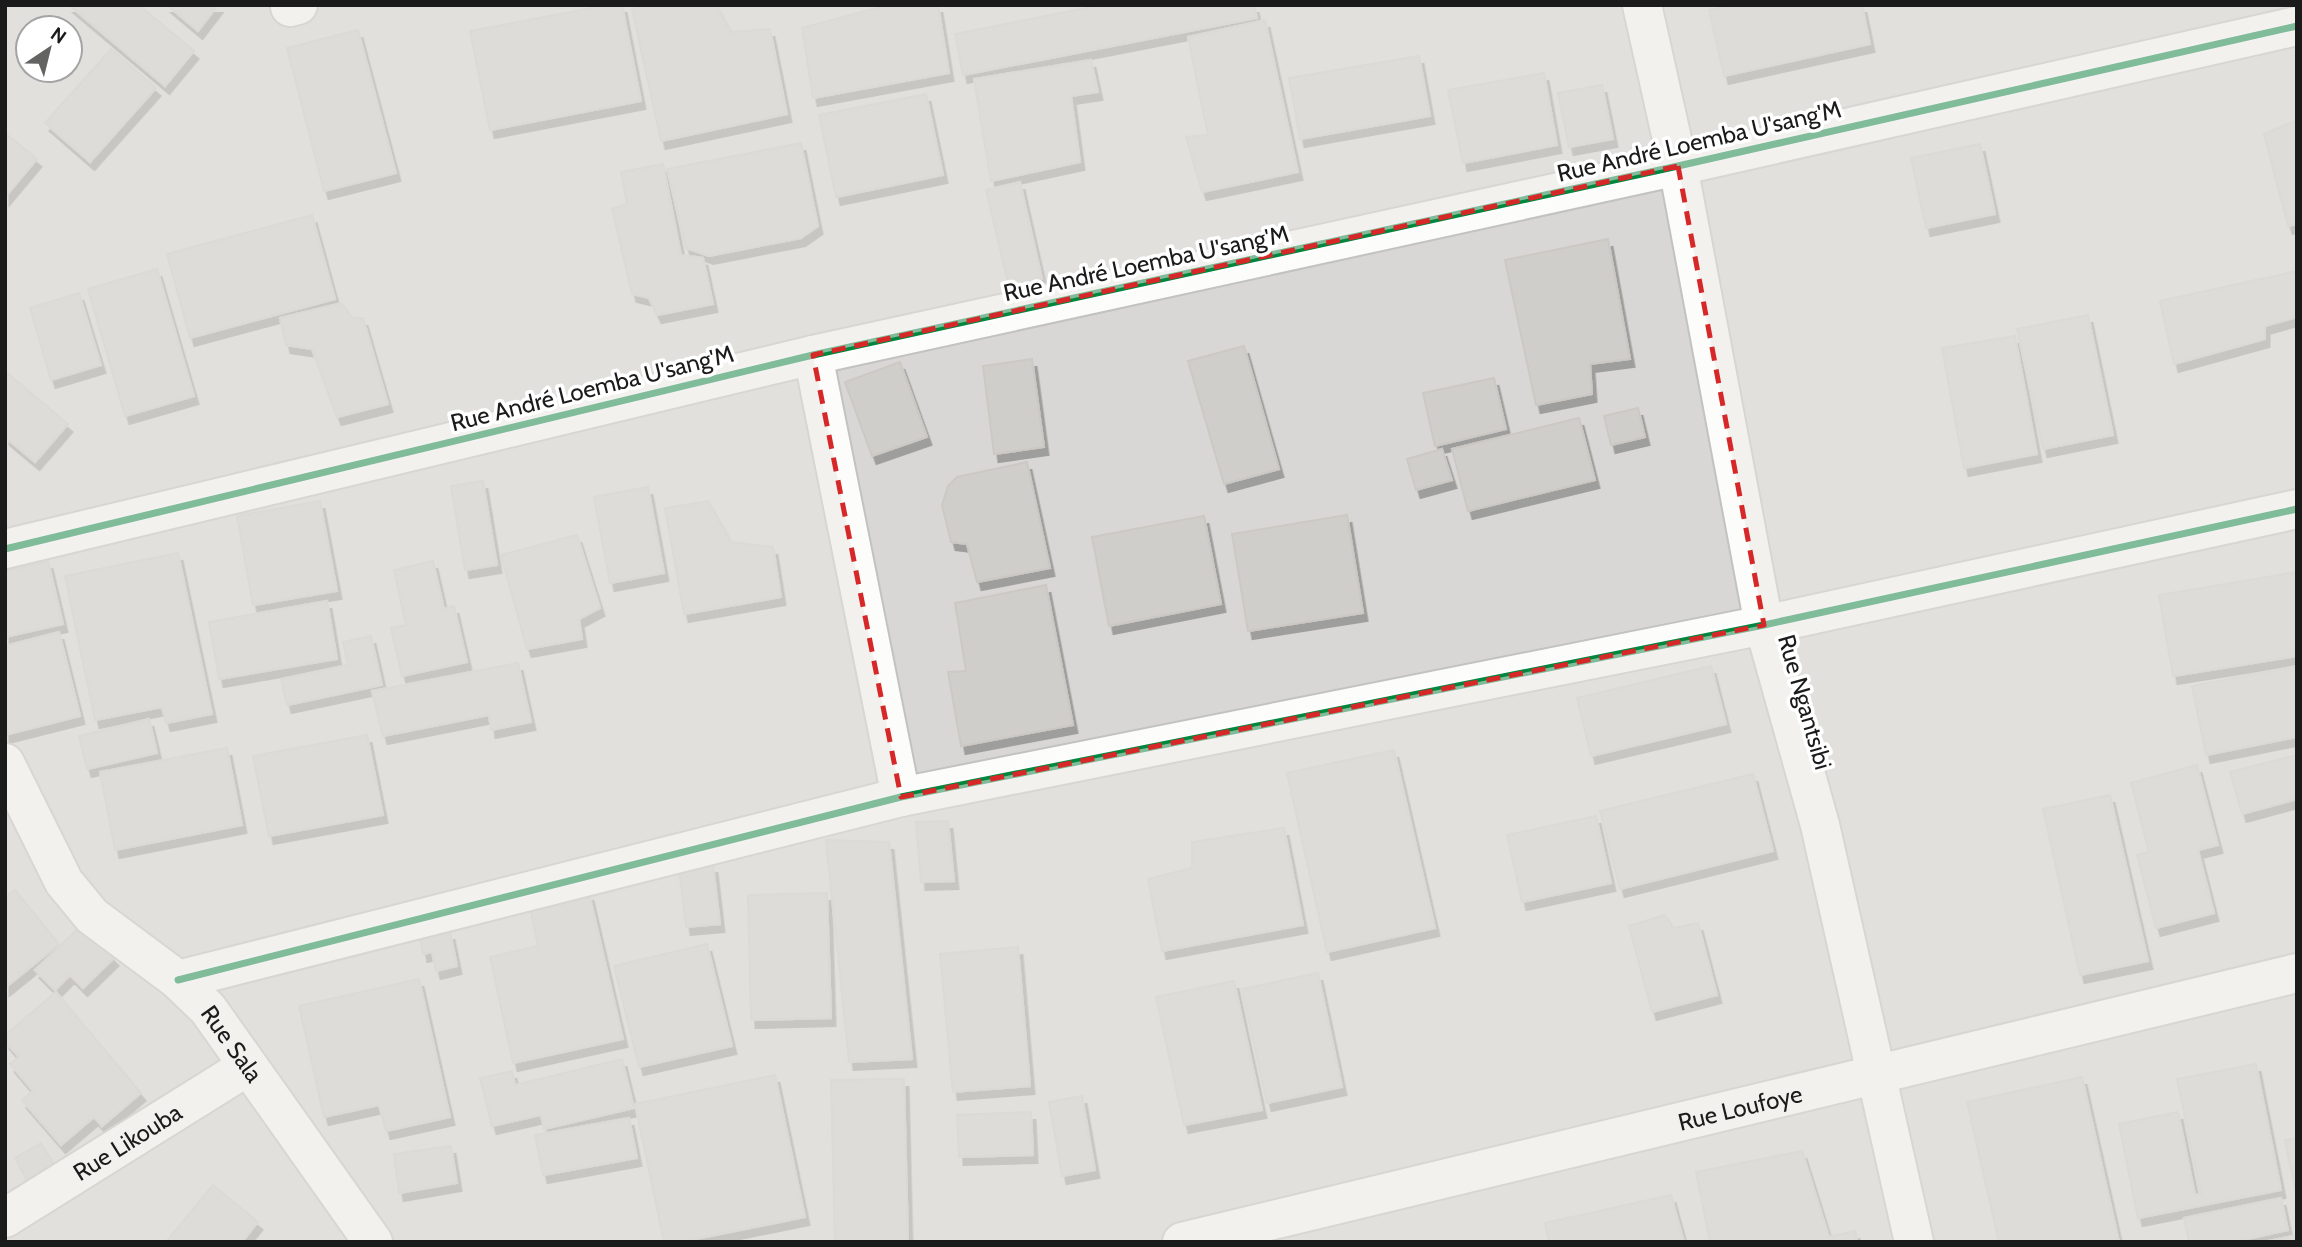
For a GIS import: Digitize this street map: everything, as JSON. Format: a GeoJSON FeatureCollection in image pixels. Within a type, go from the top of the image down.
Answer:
{"type":"FeatureCollection","features":[{"type":"Feature","properties":{"kind":"street","name":"Rue Ngantsibi"},"geometry":{"type":"LineString","coordinates":[[1642,5],[1678,166],[1764,625],[1820,825],[1913,1242]]}},
{"type":"Feature","properties":{"kind":"street","name":"Rue André Loemba U'sang'M"},"geometry":{"type":"LineString","coordinates":[[5,549],[813,355],[1678,166],[2297,26]]}},
{"type":"Feature","properties":{"kind":"street"},"geometry":{"type":"LineString","coordinates":[[813,355],[901,797]]}},
{"type":"Feature","properties":{"kind":"street"},"geometry":{"type":"LineString","coordinates":[[178,980],[901,797],[1764,625],[2297,509]]}},
{"type":"Feature","properties":{"kind":"street","name":"Rue Sala"},"geometry":{"type":"LineString","coordinates":[[5,763],[71,891],[92,916],[178,980],[208,1009],[373,1242]]}},
{"type":"Feature","properties":{"kind":"street","name":"Rue Loufoye"},"geometry":{"type":"LineString","coordinates":[[1182,1242],[2297,973]]}},
{"type":"Feature","properties":{"kind":"street","name":"Rue Likouba"},"geometry":{"type":"LineString","coordinates":[[5,1218],[248,1066]]}},
{"type":"Feature","properties":{"kind":"highlighted area"},"geometry":{"type":"Polygon","coordinates":[[[1678,166],[1764,625],[901,797],[813,355],[1678,166]]]}},
{"type":"Feature","properties":{"kind":"shaded area"},"geometry":{"type":"Polygon","coordinates":[[[5,5],[2297,5],[2297,1242],[5,1242],[5,5]]]}},
{"type":"Feature","properties":{"kind":"building"},"geometry":{"type":"Polygon","coordinates":[[[69,5],[139,5],[194,51],[165,86],[84,18],[84,14],[80,14],[69,5]]]}},
{"type":"Feature","properties":{"kind":"building"},"geometry":{"type":"Polygon","coordinates":[[[167,5],[218,5],[198,31],[167,5]]]}},
{"type":"Feature","properties":{"kind":"building"},"geometry":{"type":"Polygon","coordinates":[[[607,5],[622,5],[641,101],[490,130],[470,31],[607,5]]]}},
{"type":"Feature","properties":{"kind":"building"},"geometry":{"type":"Polygon","coordinates":[[[646,5],[716,5],[731,32],[770,29],[787,114],[661,141],[632,9],[646,5]]]}},
{"type":"Feature","properties":{"kind":"building"},"geometry":{"type":"Polygon","coordinates":[[[888,5],[938,5],[949,73],[813,98],[802,28],[888,5]]]}},
{"type":"Feature","properties":{"kind":"building"},"geometry":{"type":"Polygon","coordinates":[[[1101,5],[1254,5],[1257,18],[963,75],[955,34],[1101,5]]]}},
{"type":"Feature","properties":{"kind":"building"},"geometry":{"type":"Polygon","coordinates":[[[1732,5],[1862,5],[1870,44],[1724,76],[1709,10],[1732,5]]]}},
{"type":"Feature","properties":{"kind":"building"},"geometry":{"type":"Polygon","coordinates":[[[1265,20],[1298,172],[1202,192],[1186,137],[1208,135],[1188,37],[1265,20]]]}},
{"type":"Feature","properties":{"kind":"building"},"geometry":{"type":"Polygon","coordinates":[[[358,30],[396,173],[324,191],[287,48],[358,30]]]}},
{"type":"Feature","properties":{"kind":"building"},"geometry":{"type":"Polygon","coordinates":[[[111,49],[156,88],[90,162],[45,123],[80,84],[84,84],[84,79],[111,49]]]}},
{"type":"Feature","properties":{"kind":"building"},"geometry":{"type":"Polygon","coordinates":[[[1419,56],[1430,116],[1300,139],[1289,78],[1419,56]]]}},
{"type":"Feature","properties":{"kind":"building"},"geometry":{"type":"Polygon","coordinates":[[[1091,60],[1098,92],[1071,96],[1080,162],[991,181],[974,79],[1091,60]]]}},
{"type":"Feature","properties":{"kind":"building"},"geometry":{"type":"Polygon","coordinates":[[[1544,73],[1557,145],[1463,163],[1448,90],[1544,73]]]}},
{"type":"Feature","properties":{"kind":"building"},"geometry":{"type":"Polygon","coordinates":[[[1602,85],[1613,139],[1569,147],[1558,93],[1602,85]]]}},
{"type":"Feature","properties":{"kind":"building"},"geometry":{"type":"Polygon","coordinates":[[[926,94],[943,175],[836,197],[819,115],[926,94]]]}},
{"type":"Feature","properties":{"kind":"building"},"geometry":{"type":"Polygon","coordinates":[[[2297,120],[2297,224],[2288,226],[2264,134],[2297,120]]]}},
{"type":"Feature","properties":{"kind":"building"},"geometry":{"type":"Polygon","coordinates":[[[5,133],[37,159],[5,197],[5,133]]]}},
{"type":"Feature","properties":{"kind":"building"},"geometry":{"type":"Polygon","coordinates":[[[801,143],[818,226],[801,238],[709,256],[686,248],[667,169],[801,143]]]}},
{"type":"Feature","properties":{"kind":"building"},"geometry":{"type":"Polygon","coordinates":[[[1980,144],[1995,214],[1926,228],[1911,158],[1980,144]]]}},
{"type":"Feature","properties":{"kind":"building"},"geometry":{"type":"Polygon","coordinates":[[[663,164],[681,255],[703,258],[713,304],[657,315],[649,298],[632,294],[612,209],[627,204],[621,172],[663,164]]]}},
{"type":"Feature","properties":{"kind":"building"},"geometry":{"type":"Polygon","coordinates":[[[1020,182],[1042,279],[1009,287],[986,190],[1020,182]]]}},
{"type":"Feature","properties":{"kind":"building"},"geometry":{"type":"Polygon","coordinates":[[[312,215],[335,299],[190,338],[167,254],[312,215]]]}},
{"type":"Feature","properties":{"kind":"building"},"geometry":{"type":"Polygon","coordinates":[[[1608,239],[1630,359],[1590,364],[1592,394],[1536,405],[1505,260],[1608,239]]]}},
{"type":"Feature","properties":{"kind":"building"},"geometry":{"type":"Polygon","coordinates":[[[157,269],[194,396],[125,416],[88,289],[157,269]]]}},
{"type":"Feature","properties":{"kind":"building"},"geometry":{"type":"Polygon","coordinates":[[[2297,271],[2297,317],[2265,326],[2265,339],[2174,364],[2160,301],[2297,271]]]}},
{"type":"Feature","properties":{"kind":"building"},"geometry":{"type":"Polygon","coordinates":[[[79,293],[101,365],[51,380],[30,308],[79,293]]]}},
{"type":"Feature","properties":{"kind":"building"},"geometry":{"type":"Polygon","coordinates":[[[341,303],[353,318],[363,318],[388,404],[337,417],[312,349],[286,345],[280,318],[341,303]]]}},
{"type":"Feature","properties":{"kind":"building"},"geometry":{"type":"Polygon","coordinates":[[[2088,315],[2113,435],[2043,449],[2017,329],[2088,315]]]}},
{"type":"Feature","properties":{"kind":"building"},"geometry":{"type":"Polygon","coordinates":[[[2015,336],[2037,454],[1964,468],[1942,348],[2015,336]]]}},
{"type":"Feature","properties":{"kind":"building"},"geometry":{"type":"Polygon","coordinates":[[[1244,346],[1279,469],[1224,484],[1188,361],[1244,346]]]}},
{"type":"Feature","properties":{"kind":"building"},"geometry":{"type":"Polygon","coordinates":[[[1032,359],[1044,447],[994,454],[983,366],[1032,359]]]}},
{"type":"Feature","properties":{"kind":"building"},"geometry":{"type":"Polygon","coordinates":[[[900,362],[927,437],[872,456],[845,382],[900,362]]]}},
{"type":"Feature","properties":{"kind":"building"},"geometry":{"type":"Polygon","coordinates":[[[5,371],[68,424],[35,462],[5,437],[5,371]]]}},
{"type":"Feature","properties":{"kind":"building"},"geometry":{"type":"Polygon","coordinates":[[[1494,378],[1506,429],[1435,446],[1423,393],[1494,378]]]}},
{"type":"Feature","properties":{"kind":"building"},"geometry":{"type":"Polygon","coordinates":[[[1638,408],[1645,437],[1611,445],[1604,416],[1638,408]]]}},
{"type":"Feature","properties":{"kind":"building"},"geometry":{"type":"Polygon","coordinates":[[[1579,418],[1595,480],[1468,511],[1452,449],[1579,418]]]}},
{"type":"Feature","properties":{"kind":"building"},"geometry":{"type":"Polygon","coordinates":[[[1442,449],[1452,480],[1416,490],[1407,459],[1442,449]]]}},
{"type":"Feature","properties":{"kind":"building"},"geometry":{"type":"Polygon","coordinates":[[[1027,462],[1050,568],[977,582],[967,544],[951,542],[942,505],[948,486],[957,477],[1027,462]]]}},
{"type":"Feature","properties":{"kind":"building"},"geometry":{"type":"Polygon","coordinates":[[[483,481],[497,565],[465,570],[451,486],[483,481]]]}},
{"type":"Feature","properties":{"kind":"building"},"geometry":{"type":"Polygon","coordinates":[[[648,487],[664,573],[610,583],[594,497],[648,487]]]}},
{"type":"Feature","properties":{"kind":"building"},"geometry":{"type":"Polygon","coordinates":[[[320,501],[337,591],[253,605],[237,516],[320,501]]]}},
{"type":"Feature","properties":{"kind":"building"},"geometry":{"type":"Polygon","coordinates":[[[708,501],[731,542],[773,547],[781,597],[684,614],[665,508],[708,501]]]}},
{"type":"Feature","properties":{"kind":"building"},"geometry":{"type":"Polygon","coordinates":[[[1347,515],[1363,613],[1248,631],[1232,534],[1347,515]]]}},
{"type":"Feature","properties":{"kind":"building"},"geometry":{"type":"Polygon","coordinates":[[[1204,516],[1221,604],[1109,626],[1092,537],[1204,516]]]}},
{"type":"Feature","properties":{"kind":"building"},"geometry":{"type":"Polygon","coordinates":[[[577,535],[600,608],[579,619],[582,639],[527,649],[501,555],[577,535]]]}},
{"type":"Feature","properties":{"kind":"building"},"geometry":{"type":"Polygon","coordinates":[[[178,553],[212,714],[166,723],[162,707],[95,720],[65,576],[178,553]]]}},
{"type":"Feature","properties":{"kind":"building"},"geometry":{"type":"Polygon","coordinates":[[[48,561],[63,624],[5,637],[5,571],[48,561]]]}},
{"type":"Feature","properties":{"kind":"building"},"geometry":{"type":"Polygon","coordinates":[[[433,561],[444,609],[454,606],[467,662],[402,676],[391,628],[406,625],[394,570],[433,561]]]}},
{"type":"Feature","properties":{"kind":"building"},"geometry":{"type":"Polygon","coordinates":[[[2297,572],[2297,656],[2173,676],[2159,595],[2297,572]]]}},
{"type":"Feature","properties":{"kind":"building"},"geometry":{"type":"Polygon","coordinates":[[[1046,585],[1073,725],[961,746],[948,672],[966,671],[955,603],[1046,585]]]}},
{"type":"Feature","properties":{"kind":"building"},"geometry":{"type":"Polygon","coordinates":[[[327,601],[337,659],[219,679],[209,622],[327,601]]]}},
{"type":"Feature","properties":{"kind":"building"},"geometry":{"type":"Polygon","coordinates":[[[59,632],[80,716],[5,735],[5,646],[59,632]]]}},
{"type":"Feature","properties":{"kind":"building"},"geometry":{"type":"Polygon","coordinates":[[[371,636],[382,685],[287,705],[281,679],[348,665],[343,642],[371,636]]]}},
{"type":"Feature","properties":{"kind":"building"},"geometry":{"type":"Polygon","coordinates":[[[518,663],[531,722],[491,730],[489,715],[383,736],[372,691],[518,663]]]}},
{"type":"Feature","properties":{"kind":"building"},"geometry":{"type":"Polygon","coordinates":[[[1711,666],[1726,724],[1591,756],[1577,698],[1711,666]]]}},
{"type":"Feature","properties":{"kind":"building"},"geometry":{"type":"Polygon","coordinates":[[[2297,666],[2297,737],[2206,755],[2192,686],[2297,666]]]}},
{"type":"Feature","properties":{"kind":"building"},"geometry":{"type":"Polygon","coordinates":[[[149,719],[157,753],[87,769],[79,736],[149,719]]]}},
{"type":"Feature","properties":{"kind":"building"},"geometry":{"type":"Polygon","coordinates":[[[367,735],[383,815],[269,836],[253,756],[367,735]]]}},
{"type":"Feature","properties":{"kind":"building"},"geometry":{"type":"Polygon","coordinates":[[[227,748],[242,825],[115,850],[100,772],[227,748]]]}},
{"type":"Feature","properties":{"kind":"building"},"geometry":{"type":"Polygon","coordinates":[[[1394,750],[1435,928],[1327,952],[1287,773],[1394,750]]]}},
{"type":"Feature","properties":{"kind":"building"},"geometry":{"type":"Polygon","coordinates":[[[2297,755],[2297,799],[2242,814],[2230,772],[2297,755]]]}},
{"type":"Feature","properties":{"kind":"building"},"geometry":{"type":"Polygon","coordinates":[[[2197,765],[2218,845],[2198,850],[2214,913],[2156,928],[2137,855],[2149,852],[2131,783],[2197,765]]]}},
{"type":"Feature","properties":{"kind":"building"},"geometry":{"type":"Polygon","coordinates":[[[1753,774],[1773,851],[1620,889],[1600,811],[1753,774]]]}},
{"type":"Feature","properties":{"kind":"building"},"geometry":{"type":"Polygon","coordinates":[[[2110,795],[2148,961],[2080,975],[2043,809],[2110,795]]]}},
{"type":"Feature","properties":{"kind":"building"},"geometry":{"type":"Polygon","coordinates":[[[1596,816],[1611,883],[1522,902],[1507,835],[1596,816]]]}},
{"type":"Feature","properties":{"kind":"building"},"geometry":{"type":"Polygon","coordinates":[[[948,821],[954,881],[921,882],[916,822],[948,821]]]}},
{"type":"Feature","properties":{"kind":"building"},"geometry":{"type":"Polygon","coordinates":[[[1284,828],[1303,925],[1162,951],[1148,879],[1192,868],[1192,842],[1284,828]]]}},
{"type":"Feature","properties":{"kind":"building"},"geometry":{"type":"Polygon","coordinates":[[[826,840],[889,842],[912,1059],[849,1062],[826,840]]]}},
{"type":"Feature","properties":{"kind":"building"},"geometry":{"type":"Polygon","coordinates":[[[713,865],[720,924],[686,927],[679,869],[713,865]]]}},
{"type":"Feature","properties":{"kind":"building"},"geometry":{"type":"Polygon","coordinates":[[[15,890],[59,944],[5,988],[5,898],[15,890]]]}},
{"type":"Feature","properties":{"kind":"building"},"geometry":{"type":"Polygon","coordinates":[[[589,893],[623,1039],[513,1063],[490,957],[538,946],[530,907],[589,893]]]}},
{"type":"Feature","properties":{"kind":"building"},"geometry":{"type":"Polygon","coordinates":[[[827,893],[831,1018],[751,1020],[748,895],[827,893]]]}},
{"type":"Feature","properties":{"kind":"building"},"geometry":{"type":"Polygon","coordinates":[[[1665,915],[1674,928],[1698,923],[1717,995],[1652,1012],[1629,926],[1665,915]]]}},
{"type":"Feature","properties":{"kind":"building"},"geometry":{"type":"Polygon","coordinates":[[[82,925],[114,958],[83,988],[70,975],[55,990],[35,970],[82,925]]]}},
{"type":"Feature","properties":{"kind":"building"},"geometry":{"type":"Polygon","coordinates":[[[450,932],[457,966],[436,971],[432,952],[423,954],[420,938],[450,932]]]}},
{"type":"Feature","properties":{"kind":"building"},"geometry":{"type":"Polygon","coordinates":[[[707,944],[732,1046],[639,1067],[614,966],[707,944]]]}},
{"type":"Feature","properties":{"kind":"building"},"geometry":{"type":"Polygon","coordinates":[[[1018,947],[1030,1086],[953,1092],[940,954],[1018,947]]]}},
{"type":"Feature","properties":{"kind":"building"},"geometry":{"type":"Polygon","coordinates":[[[1318,973],[1342,1087],[1267,1103],[1242,989],[1318,973]]]}},
{"type":"Feature","properties":{"kind":"building"},"geometry":{"type":"Polygon","coordinates":[[[419,979],[450,1117],[386,1131],[379,1105],[324,1117],[299,1006],[419,979]]]}},
{"type":"Feature","properties":{"kind":"building"},"geometry":{"type":"Polygon","coordinates":[[[1234,981],[1262,1110],[1184,1125],[1156,997],[1234,981]]]}},
{"type":"Feature","properties":{"kind":"building"},"geometry":{"type":"Polygon","coordinates":[[[56,992],[141,1093],[102,1126],[94,1117],[61,1145],[22,1100],[33,1091],[10,1064],[19,1057],[5,1041],[5,1035],[56,992]]]}},
{"type":"Feature","properties":{"kind":"building"},"geometry":{"type":"Polygon","coordinates":[[[622,1059],[634,1108],[544,1129],[541,1115],[492,1126],[480,1078],[512,1071],[515,1085],[622,1059]]]}},
{"type":"Feature","properties":{"kind":"building"},"geometry":{"type":"Polygon","coordinates":[[[2256,1064],[2281,1190],[2138,1218],[2119,1124],[2178,1112],[2195,1195],[2201,1194],[2177,1079],[2256,1064]]]}},
{"type":"Feature","properties":{"kind":"building"},"geometry":{"type":"Polygon","coordinates":[[[775,1075],[805,1217],[681,1242],[664,1242],[635,1104],[775,1075]]]}},
{"type":"Feature","properties":{"kind":"building"},"geometry":{"type":"Polygon","coordinates":[[[2082,1077],[2119,1242],[1999,1242],[1967,1102],[2082,1077]]]}},
{"type":"Feature","properties":{"kind":"building"},"geometry":{"type":"Polygon","coordinates":[[[904,1079],[908,1242],[835,1242],[831,1080],[904,1079]]]}},
{"type":"Feature","properties":{"kind":"building"},"geometry":{"type":"Polygon","coordinates":[[[1082,1096],[1095,1170],[1062,1176],[1049,1102],[1082,1096]]]}},
{"type":"Feature","properties":{"kind":"building"},"geometry":{"type":"Polygon","coordinates":[[[1031,1112],[1033,1155],[959,1157],[957,1115],[1031,1112]]]}},
{"type":"Feature","properties":{"kind":"building"},"geometry":{"type":"Polygon","coordinates":[[[629,1118],[637,1158],[543,1175],[535,1135],[629,1118]]]}},
{"type":"Feature","properties":{"kind":"building"},"geometry":{"type":"Polygon","coordinates":[[[2297,1138],[2297,1199],[2285,1140],[2297,1138]]]}},
{"type":"Feature","properties":{"kind":"building"},"geometry":{"type":"Polygon","coordinates":[[[41,1143],[54,1165],[27,1180],[15,1158],[41,1143]]]}},
{"type":"Feature","properties":{"kind":"building"},"geometry":{"type":"Polygon","coordinates":[[[451,1146],[457,1183],[399,1193],[394,1154],[451,1146]]]}},
{"type":"Feature","properties":{"kind":"building"},"geometry":{"type":"Polygon","coordinates":[[[1802,1151],[1829,1237],[1855,1231],[1857,1242],[1710,1242],[1696,1172],[1802,1151]]]}},
{"type":"Feature","properties":{"kind":"building"},"geometry":{"type":"Polygon","coordinates":[[[213,1185],[258,1222],[242,1242],[166,1242],[213,1185]]]}},
{"type":"Feature","properties":{"kind":"building"},"geometry":{"type":"Polygon","coordinates":[[[1671,1195],[1684,1242],[1549,1242],[1545,1223],[1671,1195]]]}},
{"type":"Feature","properties":{"kind":"building"},"geometry":{"type":"Polygon","coordinates":[[[2281,1198],[2288,1230],[2234,1242],[2189,1242],[2184,1218],[2281,1198]]]}},
{"type":"Feature","properties":{"kind":"building"},"geometry":{"type":"Polygon","coordinates":[[[2293,1236],[2294,1242],[2264,1242],[2293,1236]]]}},
{"type":"Feature","properties":{"kind":"cycle path"},"geometry":{"type":"LineString","coordinates":[[5,549],[813,355],[1678,166],[2297,26]]}},
{"type":"Feature","properties":{"kind":"cycle path"},"geometry":{"type":"LineString","coordinates":[[178,980],[901,797],[1764,625],[2297,509]]}}]}
